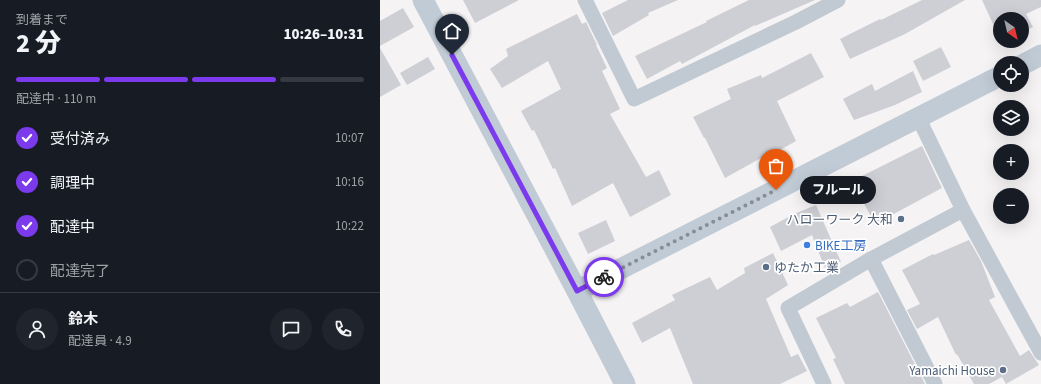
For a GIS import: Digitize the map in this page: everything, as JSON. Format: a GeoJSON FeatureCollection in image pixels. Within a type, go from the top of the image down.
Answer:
{"type":"FeatureCollection","features":[{"type":"Feature","properties":{"kind":"street"},"geometry":{"type":"LineString","coordinates":[[423,0],[625,384]]}},
{"type":"Feature","properties":{"kind":"street"},"geometry":{"type":"LineString","coordinates":[[585,0],[634,99],[796,22],[838,0]]}},
{"type":"Feature","properties":{"kind":"street"},"geometry":{"type":"LineString","coordinates":[[1029,62],[1041,56]]}},
{"type":"Feature","properties":{"kind":"street"},"geometry":{"type":"LineString","coordinates":[[577,291],[993,80]]}},
{"type":"Feature","properties":{"kind":"street"},"geometry":{"type":"LineString","coordinates":[[918,118],[963,210],[1041,353]]}},
{"type":"Feature","properties":{"kind":"street"},"geometry":{"type":"LineString","coordinates":[[824,384],[788,308],[871,259],[963,210]]}},
{"type":"Feature","properties":{"kind":"street"},"geometry":{"type":"LineString","coordinates":[[871,259],[935,384]]}},
{"type":"Feature","properties":{"kind":"building"},"geometry":{"type":"Polygon","coordinates":[[[463,0],[519,0],[475,23],[463,0]]]}},
{"type":"Feature","properties":{"kind":"building"},"geometry":{"type":"Polygon","coordinates":[[[628,0],[678,0],[648,13],[649,15],[613,36],[602,13],[628,0]]]}},
{"type":"Feature","properties":{"kind":"building"},"geometry":{"type":"Polygon","coordinates":[[[749,0],[815,0],[755,25],[682,64],[680,61],[647,79],[635,56],[707,22],[706,21],[749,0]]]}},
{"type":"Feature","properties":{"kind":"building"},"geometry":{"type":"Polygon","coordinates":[[[922,0],[965,0],[905,34],[850,59],[840,39],[922,0]]]}},
{"type":"Feature","properties":{"kind":"building"},"geometry":{"type":"Polygon","coordinates":[[[982,0],[1041,0],[1041,7],[1029,13],[993,12],[993,24],[982,0]]]}},
{"type":"Feature","properties":{"kind":"building"},"geometry":{"type":"Polygon","coordinates":[[[403,8],[414,27],[380,46],[380,21],[403,8]]]}},
{"type":"Feature","properties":{"kind":"building"},"geometry":{"type":"Polygon","coordinates":[[[577,14],[582,24],[586,22],[607,68],[602,71],[620,109],[610,114],[646,177],[659,170],[671,195],[630,217],[613,183],[572,206],[555,168],[553,169],[534,130],[532,131],[521,111],[561,89],[548,61],[502,88],[490,69],[508,56],[506,49],[577,14]]]}},
{"type":"Feature","properties":{"kind":"building"},"geometry":{"type":"Polygon","coordinates":[[[1029,20],[1033,27],[1029,29],[1029,20]]]}},
{"type":"Feature","properties":{"kind":"building"},"geometry":{"type":"Polygon","coordinates":[[[941,47],[951,67],[923,81],[913,61],[941,47]]]}},
{"type":"Feature","properties":{"kind":"building"},"geometry":{"type":"Polygon","coordinates":[[[380,48],[401,85],[380,97],[380,48]]]}},
{"type":"Feature","properties":{"kind":"building"},"geometry":{"type":"Polygon","coordinates":[[[811,53],[824,77],[777,101],[796,141],[725,178],[693,117],[731,99],[727,89],[761,75],[762,78],[811,53]]]}},
{"type":"Feature","properties":{"kind":"building"},"geometry":{"type":"Polygon","coordinates":[[[428,57],[435,69],[407,85],[400,73],[428,57]]]}},
{"type":"Feature","properties":{"kind":"building"},"geometry":{"type":"Polygon","coordinates":[[[913,71],[922,92],[895,105],[854,120],[843,99],[872,84],[875,91],[913,71]]]}},
{"type":"Feature","properties":{"kind":"building"},"geometry":{"type":"Polygon","coordinates":[[[922,146],[942,188],[875,224],[852,181],[922,146]]]}},
{"type":"Feature","properties":{"kind":"building"},"geometry":{"type":"Polygon","coordinates":[[[816,205],[841,262],[825,268],[812,235],[781,251],[770,227],[794,214],[816,205]]]}},
{"type":"Feature","properties":{"kind":"building"},"geometry":{"type":"Polygon","coordinates":[[[606,220],[615,241],[588,254],[578,233],[606,220]]]}},
{"type":"Feature","properties":{"kind":"building"},"geometry":{"type":"Polygon","coordinates":[[[969,240],[981,261],[995,297],[989,300],[1020,356],[1029,350],[1039,365],[1006,384],[1002,377],[989,384],[974,384],[957,354],[956,355],[938,317],[917,329],[907,310],[920,304],[902,270],[933,254],[934,255],[969,240]]]}},
{"type":"Feature","properties":{"kind":"building"},"geometry":{"type":"Polygon","coordinates":[[[773,253],[788,285],[766,299],[791,357],[798,354],[807,371],[780,384],[693,384],[670,328],[642,343],[632,323],[675,300],[672,295],[710,277],[717,290],[745,273],[744,268],[773,253]]]}},
{"type":"Feature","properties":{"kind":"building"},"geometry":{"type":"Polygon","coordinates":[[[878,292],[925,384],[845,384],[833,359],[836,358],[816,318],[847,303],[850,307],[878,292]]]}},
{"type":"Feature","properties":{"kind":"way so far"},"geometry":{"type":"LineString","coordinates":[[604,277],[776,190]]}},
{"type":"Feature","properties":{"kind":"place","name":"フルール"},"geometry":{"type":"Point","coordinates":[776,190]}},
{"type":"Feature","properties":{"kind":"place","name":"ハローワーク 大和"},"geometry":{"type":"Point","coordinates":[901,219]}},
{"type":"Feature","properties":{"kind":"place","name":"BIKE工房"},"geometry":{"type":"Point","coordinates":[807,245]}},
{"type":"Feature","properties":{"kind":"place","name":"ゆたか工業"},"geometry":{"type":"Point","coordinates":[766,267]}},
{"type":"Feature","properties":{"kind":"place","name":"Yamaichi House"},"geometry":{"type":"Point","coordinates":[1003,370]}},
{"type":"Feature","properties":{"kind":"route"},"geometry":{"type":"LineString","coordinates":[[452,55],[577,291],[604,277]]}}]}
